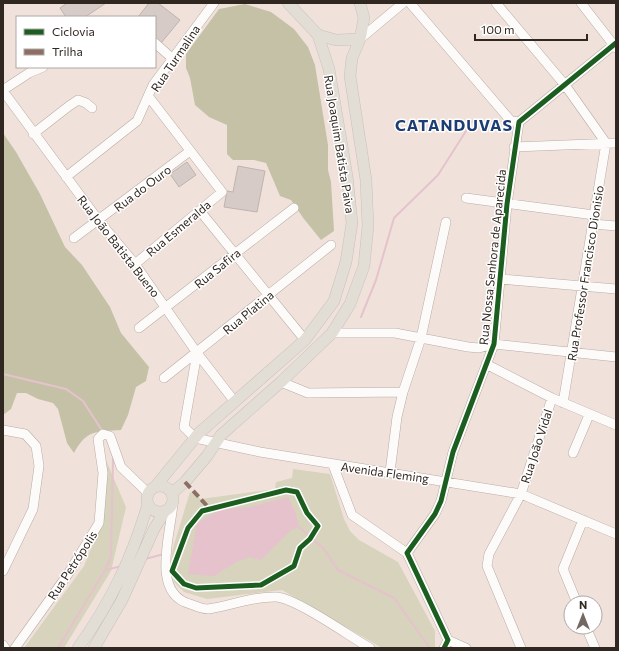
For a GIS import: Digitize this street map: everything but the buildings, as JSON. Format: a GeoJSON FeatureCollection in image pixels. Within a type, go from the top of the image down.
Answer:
{"type":"FeatureCollection","features":[{"type":"Feature","properties":{"kind":"main road","name":"Rua Joaquim Batista Paiva"},"geometry":{"type":"LineString","coordinates":[[94,648],[122,600],[154,529],[185,482],[221,435],[281,382],[332,333],[350,304],[364,266],[368,226],[366,180],[350,76],[352,58],[360,39],[364,18],[360,3]]}},
{"type":"Feature","properties":{"kind":"main road","name":"Rua Joaquim Batista Paiva"},"geometry":{"type":"LineString","coordinates":[[78,648],[94,626],[130,559],[150,494],[195,438],[305,340],[334,301],[346,262],[352,223],[347,176],[329,69],[318,35],[291,4]]}},
{"type":"Feature","properties":{"kind":"main road"},"geometry":{"type":"LineString","coordinates":[[318,35],[336,40],[360,39]]}},
{"type":"Feature","properties":{"kind":"main road"},"geometry":{"type":"LineString","coordinates":[[165,487],[170,503],[155,511],[150,494],[165,487]]}},
{"type":"Feature","properties":{"kind":"street","name":"Rua Turmalina"},"geometry":{"type":"LineString","coordinates":[[66,177],[137,121],[154,85],[214,3]]}},
{"type":"Feature","properties":{"kind":"street"},"geometry":{"type":"LineString","coordinates":[[360,39],[402,3]]}},
{"type":"Feature","properties":{"kind":"street"},"geometry":{"type":"LineString","coordinates":[[410,3],[511,121],[519,122],[615,45],[581,3]]}},
{"type":"Feature","properties":{"kind":"street"},"geometry":{"type":"LineString","coordinates":[[496,3],[565,85],[606,143]]}},
{"type":"Feature","properties":{"kind":"street"},"geometry":{"type":"LineString","coordinates":[[156,45],[173,59]]}},
{"type":"Feature","properties":{"kind":"street"},"geometry":{"type":"LineString","coordinates":[[3,91],[29,73],[41,68]]}},
{"type":"Feature","properties":{"kind":"street","name":"Rua João Batista Bueno"},"geometry":{"type":"LineString","coordinates":[[3,91],[98,221],[135,264],[197,353],[234,402]]}},
{"type":"Feature","properties":{"kind":"street"},"geometry":{"type":"LineString","coordinates":[[149,97],[190,151]]}},
{"type":"Feature","properties":{"kind":"street"},"geometry":{"type":"LineString","coordinates":[[33,134],[78,100],[86,103],[92,108]]}},
{"type":"Feature","properties":{"kind":"street","name":"Rua Nossa Senhora de Aparecida"},"geometry":{"type":"LineString","coordinates":[[407,553],[436,514],[441,501],[453,452],[494,344],[507,204],[514,147],[519,122]]}},
{"type":"Feature","properties":{"kind":"street","name":"Rua Professor Francisco Dionisio"},"geometry":{"type":"LineString","coordinates":[[563,403],[606,143]]}},
{"type":"Feature","properties":{"kind":"street"},"geometry":{"type":"LineString","coordinates":[[514,147],[616,143]]}},
{"type":"Feature","properties":{"kind":"street","name":"Rua Esmeralda"},"geometry":{"type":"LineString","coordinates":[[135,264],[222,192],[190,151]]}},
{"type":"Feature","properties":{"kind":"street","name":"Rua do Ouro"},"geometry":{"type":"LineString","coordinates":[[74,238],[190,151]]}},
{"type":"Feature","properties":{"kind":"street"},"geometry":{"type":"LineString","coordinates":[[466,198],[594,220],[616,226]]}},
{"type":"Feature","properties":{"kind":"street","name":"Rua Safira"},"geometry":{"type":"LineString","coordinates":[[140,328],[294,208]]}},
{"type":"Feature","properties":{"kind":"street"},"geometry":{"type":"LineString","coordinates":[[200,211],[305,340]]}},
{"type":"Feature","properties":{"kind":"street"},"geometry":{"type":"LineString","coordinates":[[390,472],[397,417],[402,392],[421,338],[446,222]]}},
{"type":"Feature","properties":{"kind":"street","name":"Rua Platina"},"geometry":{"type":"LineString","coordinates":[[164,378],[331,245]]}},
{"type":"Feature","properties":{"kind":"street"},"geometry":{"type":"LineString","coordinates":[[500,279],[616,289]]}},
{"type":"Feature","properties":{"kind":"street"},"geometry":{"type":"LineString","coordinates":[[332,333],[395,334],[468,347],[479,348],[494,344],[616,357]]}},
{"type":"Feature","properties":{"kind":"street"},"geometry":{"type":"LineString","coordinates":[[195,438],[184,426],[197,353]]}},
{"type":"Feature","properties":{"kind":"street"},"geometry":{"type":"LineString","coordinates":[[486,364],[563,403],[589,414],[616,422]]}},
{"type":"Feature","properties":{"kind":"street"},"geometry":{"type":"LineString","coordinates":[[281,382],[308,393],[402,392]]}},
{"type":"Feature","properties":{"kind":"street","name":"Rua João Vidal"},"geometry":{"type":"LineString","coordinates":[[521,648],[487,566],[489,554],[521,494],[552,398]]}},
{"type":"Feature","properties":{"kind":"street"},"geometry":{"type":"LineString","coordinates":[[573,453],[589,414]]}},
{"type":"Feature","properties":{"kind":"street"},"geometry":{"type":"LineString","coordinates":[[3,430],[25,434],[36,446],[39,466],[33,510],[3,571]]}},
{"type":"Feature","properties":{"kind":"street","name":"Rua Petrópolis"},"geometry":{"type":"LineString","coordinates":[[15,648],[68,574],[99,524],[103,473],[98,439],[103,434],[110,436],[121,467],[150,494]]}},
{"type":"Feature","properties":{"kind":"street","name":"Avenida Fleming"},"geometry":{"type":"LineString","coordinates":[[195,438],[332,465],[390,472],[521,494],[616,534]]}},
{"type":"Feature","properties":{"kind":"street"},"geometry":{"type":"LineString","coordinates":[[332,465],[352,515],[407,553],[446,644],[466,648]]}},
{"type":"Feature","properties":{"kind":"street"},"geometry":{"type":"LineString","coordinates":[[170,503],[166,554],[167,578],[171,591],[185,603],[206,609],[250,600],[277,598],[293,602],[370,648]]}},
{"type":"Feature","properties":{"kind":"street"},"geometry":{"type":"LineString","coordinates":[[573,595],[563,569],[583,520]]}},
{"type":"Feature","properties":{"kind":"street"},"geometry":{"type":"LineString","coordinates":[[589,635],[595,648]]}},
{"type":"Feature","properties":{"kind":"shaded area"},"geometry":{"type":"Polygon","coordinates":[[[245,4],[271,12],[294,29],[308,47],[315,65],[328,145],[328,170],[331,182],[334,231],[321,240],[291,200],[280,196],[266,163],[254,160],[233,160],[227,154],[227,125],[209,117],[195,105],[190,78],[186,68],[186,54],[219,9],[245,4]]]}},
{"type":"Feature","properties":{"kind":"shaded area"},"geometry":{"type":"Polygon","coordinates":[[[3,133],[16,152],[40,194],[65,247],[82,265],[110,307],[121,333],[149,367],[146,381],[136,387],[128,415],[121,430],[93,433],[83,440],[74,453],[67,443],[58,409],[53,403],[38,399],[26,393],[17,393],[11,409],[3,415],[3,133]]]}},
{"type":"Feature","properties":{"kind":"shaded area"},"geometry":{"type":"Polygon","coordinates":[[[105,458],[126,507],[111,571],[64,648],[24,648],[84,566],[103,519],[105,458]]]}},
{"type":"Feature","properties":{"kind":"shaded area"},"geometry":{"type":"Polygon","coordinates":[[[293,469],[330,474],[344,519],[350,531],[359,540],[398,562],[435,631],[435,648],[382,648],[282,590],[207,599],[184,592],[174,582],[170,567],[173,548],[190,492],[201,499],[275,489],[276,482],[292,478],[293,469]]]}},
{"type":"Feature","properties":{"kind":"shaded area"},"geometry":{"type":"Polygon","coordinates":[[[288,497],[295,511],[299,527],[291,530],[261,560],[250,557],[236,562],[214,576],[188,574],[197,523],[220,510],[250,507],[288,497]]]}},
{"type":"Feature","properties":{"kind":"waterway"},"geometry":{"type":"LineString","coordinates":[[361,317],[376,280],[394,218],[438,175],[473,120]]}},
{"type":"Feature","properties":{"kind":"waterway"},"geometry":{"type":"LineString","coordinates":[[3,374],[66,389],[83,401],[103,432]]}},
{"type":"Feature","properties":{"kind":"waterway"},"geometry":{"type":"LineString","coordinates":[[58,648],[105,570],[111,557],[113,457]]}},
{"type":"Feature","properties":{"kind":"waterway"},"geometry":{"type":"LineString","coordinates":[[299,527],[324,549],[338,570],[394,598],[430,648]]}},
{"type":"Feature","properties":{"kind":"waterway"},"geometry":{"type":"LineString","coordinates":[[145,559],[164,554]]}},
{"type":"Feature","properties":{"kind":"waterway"},"geometry":{"type":"LineString","coordinates":[[105,570],[122,566]]}},
{"type":"Feature","properties":{"kind":"marked path"},"geometry":{"type":"LineString","coordinates":[[185,482],[209,508]]}},
{"type":"Feature","properties":{"kind":"cycle path"},"geometry":{"type":"LineString","coordinates":[[444,648],[448,640],[407,553],[435,514],[441,501],[453,452],[494,344],[507,204],[519,122],[616,43]]}},
{"type":"Feature","properties":{"kind":"cycle path"},"geometry":{"type":"LineString","coordinates":[[286,490],[297,492],[307,513],[318,526],[310,539],[300,548],[294,566],[261,585],[196,588],[184,584],[172,571],[188,528],[202,511],[286,490]]}},
{"type":"Feature","properties":{"kind":"district","name":"CATANDUVAS"},"geometry":{"type":"Point","coordinates":[454,124]}}]}
